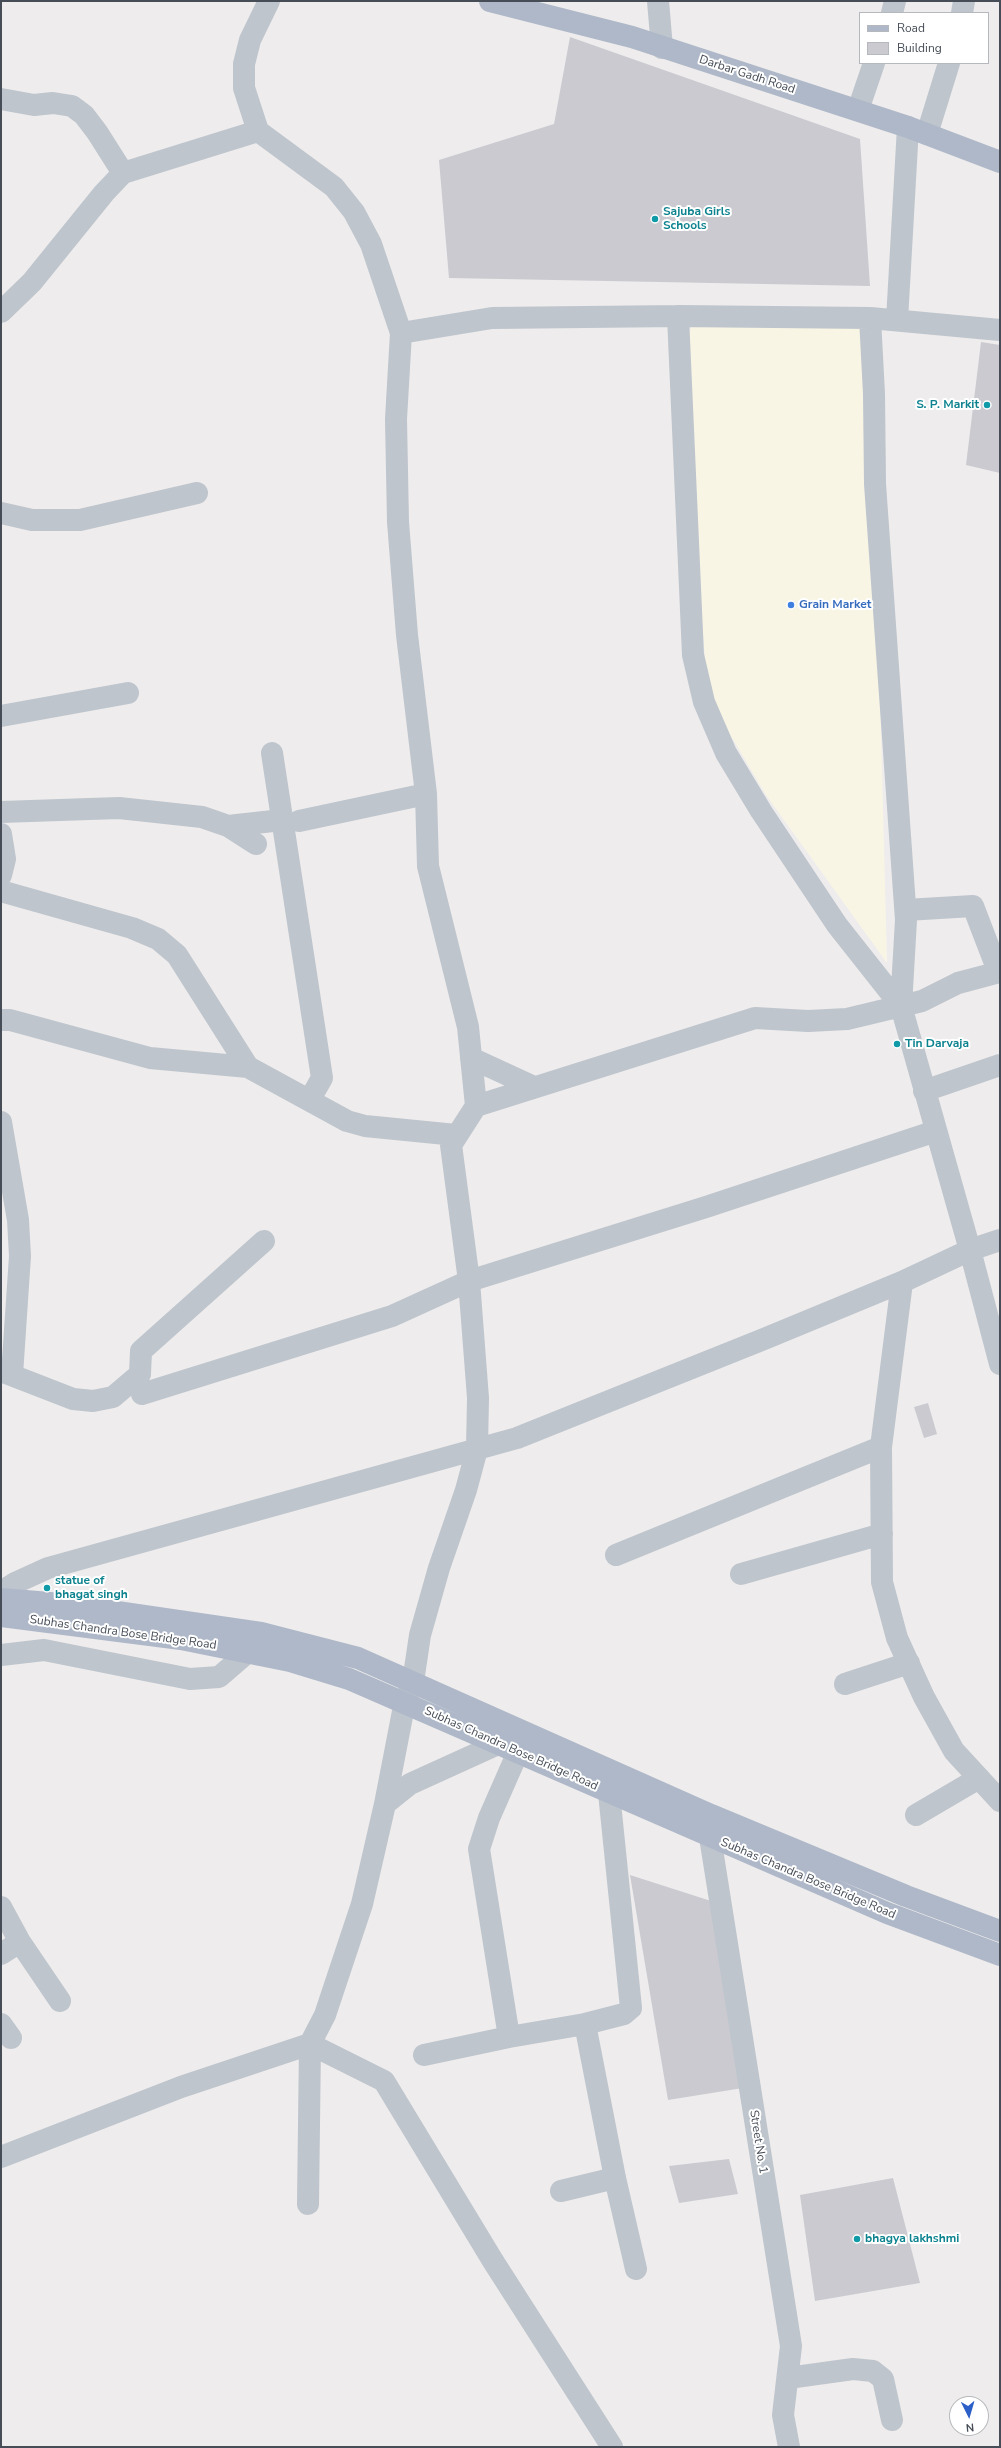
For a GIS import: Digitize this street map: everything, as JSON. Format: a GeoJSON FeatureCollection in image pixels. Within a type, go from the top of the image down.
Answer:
{"type":"FeatureCollection","features":[{"type":"Feature","properties":{"kind":"main road","name":"Darbar Gadh Road"},"geometry":{"type":"LineString","coordinates":[[490,1],[632,37],[918,130],[1000,162]]}},
{"type":"Feature","properties":{"kind":"main road","name":"Subhas Chandra Bose Bridge Road"},"geometry":{"type":"LineString","coordinates":[[1,1599],[62,1604],[261,1633],[358,1658],[409,1692],[498,1744],[887,1913],[1000,1955]]}},
{"type":"Feature","properties":{"kind":"main road","name":"Subhas Chandra Bose Bridge Road"},"geometry":{"type":"LineString","coordinates":[[1,1616],[182,1638],[290,1661],[349,1679],[409,1692],[906,1896],[1000,1931]]}},
{"type":"Feature","properties":{"kind":"street"},"geometry":{"type":"LineString","coordinates":[[269,1],[250,40],[244,64],[244,88],[258,131],[334,187],[354,212],[371,244],[401,333],[396,419],[398,522],[407,634],[426,794],[428,866],[468,1026],[476,1106]]}},
{"type":"Feature","properties":{"kind":"street"},"geometry":{"type":"LineString","coordinates":[[658,1],[662,48]]}},
{"type":"Feature","properties":{"kind":"street"},"geometry":{"type":"LineString","coordinates":[[892,12],[895,1]]}},
{"type":"Feature","properties":{"kind":"street"},"geometry":{"type":"LineString","coordinates":[[962,12],[964,1]]}},
{"type":"Feature","properties":{"kind":"street"},"geometry":{"type":"LineString","coordinates":[[858,110],[874,64]]}},
{"type":"Feature","properties":{"kind":"street"},"geometry":{"type":"LineString","coordinates":[[898,320],[918,130],[949,64]]}},
{"type":"Feature","properties":{"kind":"street"},"geometry":{"type":"LineString","coordinates":[[1,99],[34,105],[53,103],[72,106],[84,115],[97,132],[123,173]]}},
{"type":"Feature","properties":{"kind":"street"},"geometry":{"type":"LineString","coordinates":[[1,312],[32,282],[104,193],[123,173],[258,131]]}},
{"type":"Feature","properties":{"kind":"street"},"geometry":{"type":"LineString","coordinates":[[401,333],[492,318],[678,316],[870,318],[1000,330]]}},
{"type":"Feature","properties":{"kind":"street"},"geometry":{"type":"LineString","coordinates":[[678,316],[693,655],[704,702],[726,753],[761,811],[837,925],[901,1006]]}},
{"type":"Feature","properties":{"kind":"street"},"geometry":{"type":"LineString","coordinates":[[870,318],[874,394],[876,507],[906,910],[901,1006],[970,1250],[1000,1364]]}},
{"type":"Feature","properties":{"kind":"street"},"geometry":{"type":"LineString","coordinates":[[1,513],[32,520],[80,520],[197,493]]}},
{"type":"Feature","properties":{"kind":"street"},"geometry":{"type":"LineString","coordinates":[[1,716],[128,693]]}},
{"type":"Feature","properties":{"kind":"street"},"geometry":{"type":"LineString","coordinates":[[272,753],[291,820],[322,1078],[310,1099]]}},
{"type":"Feature","properties":{"kind":"street"},"geometry":{"type":"LineString","coordinates":[[228,826],[291,820],[426,794]]}},
{"type":"Feature","properties":{"kind":"street"},"geometry":{"type":"LineString","coordinates":[[1,812],[118,808],[202,818],[228,826],[256,844]]}},
{"type":"Feature","properties":{"kind":"street"},"geometry":{"type":"LineString","coordinates":[[1,834],[5,859],[1,874]]}},
{"type":"Feature","properties":{"kind":"street"},"geometry":{"type":"LineString","coordinates":[[1,890],[132,928],[158,939],[177,955],[248,1067]]}},
{"type":"Feature","properties":{"kind":"street"},"geometry":{"type":"LineString","coordinates":[[308,2204],[310,2044],[325,2015],[362,1904],[386,1804],[420,1635],[439,1568],[466,1490],[477,1449],[478,1398],[469,1281],[452,1145],[456,1135],[476,1106],[755,1018],[808,1021],[847,1019],[922,1001],[958,983],[999,971],[973,906],[906,910]]}},
{"type":"Feature","properties":{"kind":"street"},"geometry":{"type":"LineString","coordinates":[[1,1020],[10,1020],[150,1058],[248,1067],[356,1124],[456,1135]]}},
{"type":"Feature","properties":{"kind":"street"},"geometry":{"type":"LineString","coordinates":[[471,1058],[534,1087]]}},
{"type":"Feature","properties":{"kind":"street"},"geometry":{"type":"LineString","coordinates":[[924,1091],[1000,1065]]}},
{"type":"Feature","properties":{"kind":"street"},"geometry":{"type":"LineString","coordinates":[[1,1122],[18,1220],[20,1256],[6,1373],[73,1399],[93,1401],[113,1397],[140,1374],[141,1351],[264,1241]]}},
{"type":"Feature","properties":{"kind":"street"},"geometry":{"type":"LineString","coordinates":[[142,1394],[392,1316],[469,1281],[706,1207],[936,1131]]}},
{"type":"Feature","properties":{"kind":"street"},"geometry":{"type":"LineString","coordinates":[[1,1592],[15,1583],[48,1568],[477,1449],[531,1432],[902,1282],[970,1250],[1000,1240]]}},
{"type":"Feature","properties":{"kind":"street"},"geometry":{"type":"LineString","coordinates":[[902,1282],[881,1447],[882,1582],[897,1638],[924,1697],[954,1751],[1000,1801]]}},
{"type":"Feature","properties":{"kind":"street"},"geometry":{"type":"LineString","coordinates":[[616,1555],[881,1447]]}},
{"type":"Feature","properties":{"kind":"street"},"geometry":{"type":"LineString","coordinates":[[741,1574],[882,1534]]}},
{"type":"Feature","properties":{"kind":"street"},"geometry":{"type":"LineString","coordinates":[[1,1655],[44,1650],[190,1678],[219,1677],[248,1652]]}},
{"type":"Feature","properties":{"kind":"street"},"geometry":{"type":"LineString","coordinates":[[845,1684],[909,1663]]}},
{"type":"Feature","properties":{"kind":"street"},"geometry":{"type":"LineString","coordinates":[[386,1804],[410,1784],[498,1744]]}},
{"type":"Feature","properties":{"kind":"street"},"geometry":{"type":"LineString","coordinates":[[509,2037],[479,1849],[489,1818],[518,1752]]}},
{"type":"Feature","properties":{"kind":"street"},"geometry":{"type":"LineString","coordinates":[[916,1816],[979,1778]]}},
{"type":"Feature","properties":{"kind":"street"},"geometry":{"type":"LineString","coordinates":[[424,2055],[509,2037],[585,2024],[624,2014],[631,2008],[632,1994],[609,1793]]}},
{"type":"Feature","properties":{"kind":"street","name":"Street No. 1"},"geometry":{"type":"LineString","coordinates":[[710,1837],[791,2346],[783,2415],[789,2447]]}},
{"type":"Feature","properties":{"kind":"street"},"geometry":{"type":"LineString","coordinates":[[1,1907],[20,1942],[60,2001]]}},
{"type":"Feature","properties":{"kind":"street"},"geometry":{"type":"LineString","coordinates":[[1,1954],[20,1942]]}},
{"type":"Feature","properties":{"kind":"street"},"geometry":{"type":"LineString","coordinates":[[585,2024],[615,2178],[636,2269]]}},
{"type":"Feature","properties":{"kind":"street"},"geometry":{"type":"LineString","coordinates":[[1,2157],[181,2087],[310,2044],[384,2081],[493,2262],[612,2447]]}},
{"type":"Feature","properties":{"kind":"street"},"geometry":{"type":"LineString","coordinates":[[561,2191],[615,2178]]}},
{"type":"Feature","properties":{"kind":"street"},"geometry":{"type":"LineString","coordinates":[[788,2378],[853,2369],[873,2371],[884,2379],[892,2420]]}},
{"type":"Feature","properties":{"kind":"shaded area","name":"Grain Market"},"geometry":{"type":"Polygon","coordinates":[[[870,314],[887,963],[766,795],[708,697],[687,426],[687,338],[693,323],[870,314]]]}},
{"type":"Feature","properties":{"kind":"building","name":"Sajuba Girls Schools"},"geometry":{"type":"Polygon","coordinates":[[[570,37],[860,139],[870,286],[449,278],[439,160],[554,124],[570,37]]]}},
{"type":"Feature","properties":{"kind":"building","name":"S. P. Markit"},"geometry":{"type":"Polygon","coordinates":[[[981,342],[1000,345],[1000,473],[966,465],[981,342]]]}},
{"type":"Feature","properties":{"kind":"building"},"geometry":{"type":"Polygon","coordinates":[[[928,1403],[937,1434],[924,1438],[914,1407],[928,1403]]]}},
{"type":"Feature","properties":{"kind":"building"},"geometry":{"type":"Polygon","coordinates":[[[630,1875],[711,1901],[743,2088],[668,2100],[630,1875]]]}},
{"type":"Feature","properties":{"kind":"building"},"geometry":{"type":"Polygon","coordinates":[[[729,2159],[738,2194],[679,2203],[669,2166],[729,2159]]]}},
{"type":"Feature","properties":{"kind":"building","name":"bhagya lakhshmi"},"geometry":{"type":"Polygon","coordinates":[[[893,2178],[920,2283],[815,2301],[800,2195],[893,2178]]]}},
{"type":"Feature","properties":{"kind":"place","name":"Sajuba Girls Schools"},"geometry":{"type":"Point","coordinates":[655,219]}},
{"type":"Feature","properties":{"kind":"place","name":"S. P. Markit"},"geometry":{"type":"Point","coordinates":[987,405]}},
{"type":"Feature","properties":{"kind":"place","name":"Grain Market"},"geometry":{"type":"Point","coordinates":[791,605]}},
{"type":"Feature","properties":{"kind":"place","name":"Tin Darvaja"},"geometry":{"type":"Point","coordinates":[897,1044]}},
{"type":"Feature","properties":{"kind":"place","name":"statue of bhagat singh"},"geometry":{"type":"Point","coordinates":[47,1588]}},
{"type":"Feature","properties":{"kind":"place","name":"bhagya lakhshmi"},"geometry":{"type":"Point","coordinates":[857,2239]}}]}
